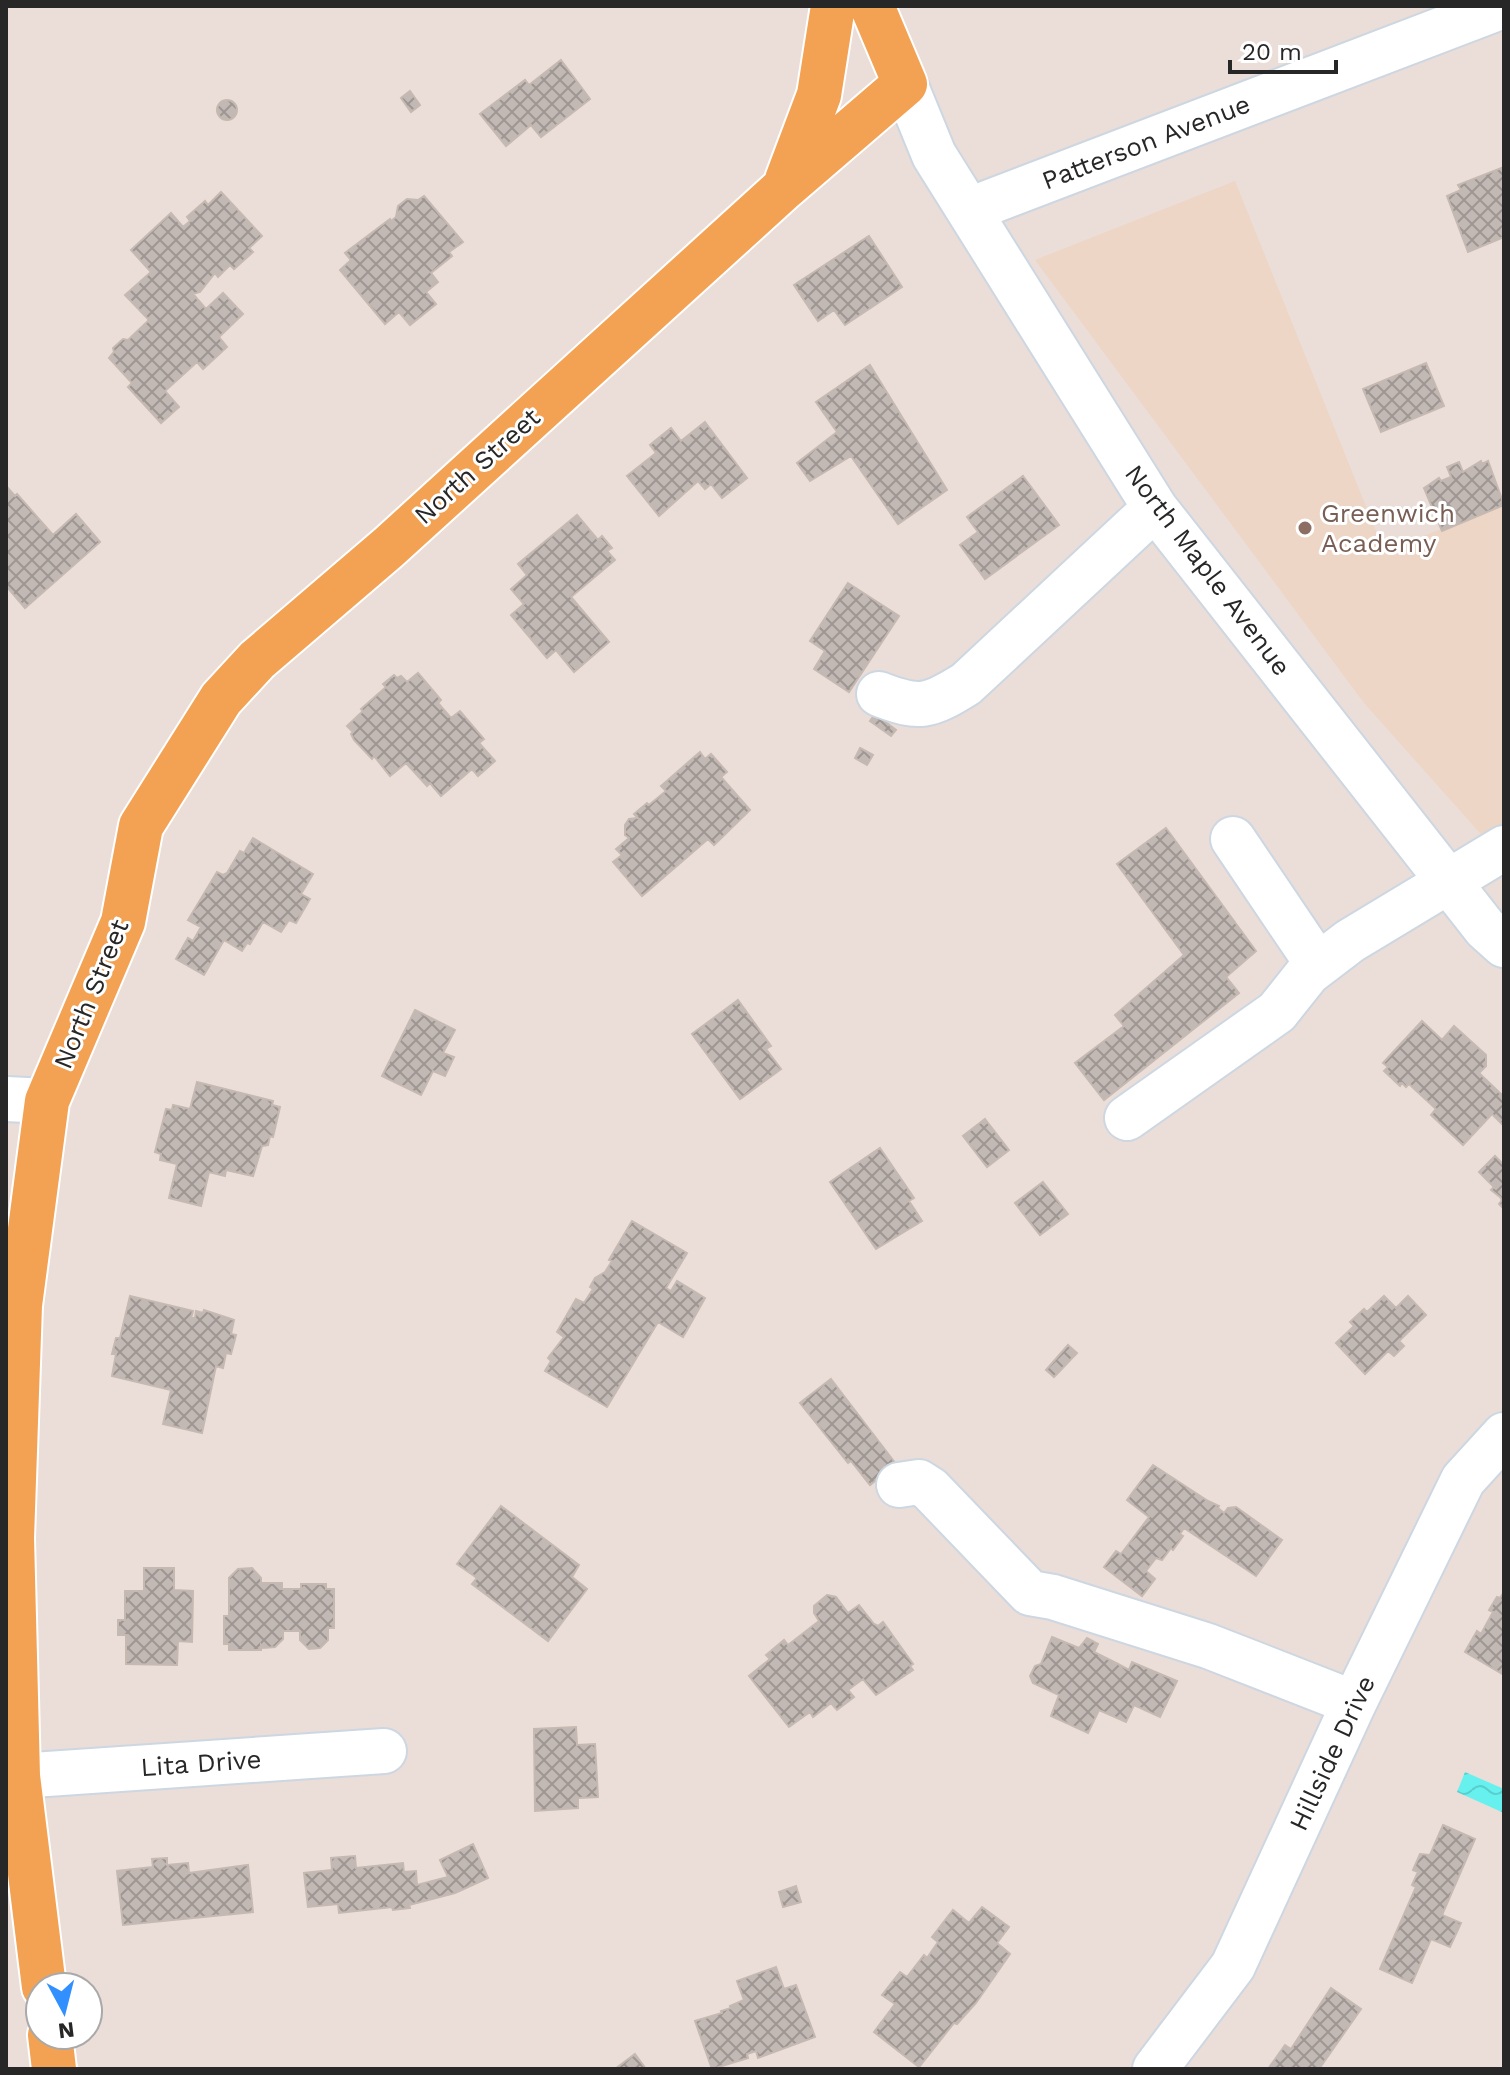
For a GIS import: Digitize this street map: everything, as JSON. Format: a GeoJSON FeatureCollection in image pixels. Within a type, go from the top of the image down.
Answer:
{"type":"FeatureCollection","features":[{"type":"Feature","properties":{"kind":"main road"},"geometry":{"type":"LineString","coordinates":[[784,188],[819,95],[833,6]]}},
{"type":"Feature","properties":{"kind":"main road"},"geometry":{"type":"LineString","coordinates":[[872,6],[905,84]]}},
{"type":"Feature","properties":{"kind":"main road","name":"North Street"},"geometry":{"type":"LineString","coordinates":[[42,1971],[18,1776],[9,1538],[27,1100],[123,922],[141,826],[221,699],[257,660],[389,547],[784,188],[905,84]]}},
{"type":"Feature","properties":{"kind":"street","name":"Patterson Avenue"},"geometry":{"type":"LineString","coordinates":[[969,210],[1503,6]]}},
{"type":"Feature","properties":{"kind":"street","name":"North Maple Avenue"},"geometry":{"type":"LineString","coordinates":[[905,84],[934,155],[1155,508],[1485,928],[1504,945]]}},
{"type":"Feature","properties":{"kind":"street"},"geometry":{"type":"LineString","coordinates":[[879,694],[909,706],[934,703],[966,684],[1155,508]]}},
{"type":"Feature","properties":{"kind":"street"},"geometry":{"type":"LineString","coordinates":[[1233,839],[1318,965]]}},
{"type":"Feature","properties":{"kind":"street"},"geometry":{"type":"LineString","coordinates":[[1127,1118],[1277,1012],[1308,973],[1350,941],[1504,848]]}},
{"type":"Feature","properties":{"kind":"street","name":"Hillside Drive"},"geometry":{"type":"LineString","coordinates":[[1155,2069],[1233,1966],[1354,1703],[1463,1480],[1504,1435]]}},
{"type":"Feature","properties":{"kind":"street"},"geometry":{"type":"LineString","coordinates":[[899,1485],[919,1482],[930,1489],[1030,1593],[1053,1597],[1208,1646],[1354,1703]]}},
{"type":"Feature","properties":{"kind":"street","name":"Lita Drive"},"geometry":{"type":"LineString","coordinates":[[18,1776],[384,1751]]}},
{"type":"Feature","properties":{"kind":"shaded area","name":"Greenwich Academy"},"geometry":{"type":"Polygon","coordinates":[[[1235,181],[1384,551],[1504,505],[1504,860],[1364,703],[1035,260],[1235,181]]]}},
{"type":"Feature","properties":{"kind":"water"},"geometry":{"type":"Polygon","coordinates":[[[1465,1772],[1504,1789],[1504,1813],[1457,1792],[1465,1772]]]}},
{"type":"Feature","properties":{"kind":"building"},"geometry":{"type":"Polygon","coordinates":[[[561,60],[590,99],[541,137],[531,125],[506,146],[480,114],[525,80],[529,85],[561,60]]]}},
{"type":"Feature","properties":{"kind":"building"},"geometry":{"type":"Polygon","coordinates":[[[410,91],[420,105],[411,112],[401,98],[410,91]]]}},
{"type":"Feature","properties":{"kind":"building"},"geometry":{"type":"Polygon","coordinates":[[[223,100],[231,100],[237,110],[231,120],[223,120],[217,114],[217,106],[223,100]]]}},
{"type":"Feature","properties":{"kind":"building"},"geometry":{"type":"Polygon","coordinates":[[[1504,167],[1504,237],[1468,252],[1447,196],[1461,190],[1458,185],[1504,167]]]}},
{"type":"Feature","properties":{"kind":"building"},"geometry":{"type":"Polygon","coordinates":[[[221,192],[262,236],[249,248],[253,252],[234,269],[230,265],[218,277],[215,273],[200,292],[193,294],[206,309],[223,293],[243,314],[219,337],[227,347],[203,369],[197,362],[165,391],[179,407],[161,423],[128,387],[132,383],[109,358],[114,352],[113,348],[123,339],[128,340],[149,320],[125,295],[151,272],[131,250],[171,213],[183,227],[190,221],[187,217],[205,201],[208,205],[221,192]]]}},
{"type":"Feature","properties":{"kind":"building"},"geometry":{"type":"Polygon","coordinates":[[[424,196],[463,242],[449,252],[452,256],[431,273],[438,282],[426,292],[436,304],[410,325],[399,312],[385,324],[340,270],[351,260],[345,253],[396,217],[398,206],[407,199],[418,200],[424,196]]]}},
{"type":"Feature","properties":{"kind":"building"},"geometry":{"type":"Polygon","coordinates":[[[869,236],[902,287],[845,325],[834,310],[818,321],[794,285],[869,236]]]}},
{"type":"Feature","properties":{"kind":"building"},"geometry":{"type":"Polygon","coordinates":[[[1426,363],[1444,406],[1381,432],[1363,389],[1426,363]]]}},
{"type":"Feature","properties":{"kind":"building"},"geometry":{"type":"Polygon","coordinates":[[[870,365],[947,490],[898,524],[851,456],[810,481],[797,463],[837,432],[816,402],[870,365]]]}},
{"type":"Feature","properties":{"kind":"building"},"geometry":{"type":"Polygon","coordinates":[[[705,422],[747,478],[722,498],[711,484],[705,489],[698,481],[659,516],[627,476],[656,453],[650,445],[671,428],[681,441],[705,422]]]}},
{"type":"Feature","properties":{"kind":"building"},"geometry":{"type":"Polygon","coordinates":[[[1481,461],[1482,464],[1488,461],[1504,505],[1442,531],[1424,488],[1439,478],[1441,481],[1451,477],[1447,467],[1459,462],[1463,472],[1481,461]]]}},
{"type":"Feature","properties":{"kind":"building"},"geometry":{"type":"Polygon","coordinates":[[[1023,476],[1059,525],[985,579],[960,545],[978,532],[967,517],[1023,476]]]}},
{"type":"Feature","properties":{"kind":"building"},"geometry":{"type":"Polygon","coordinates":[[[6,486],[15,496],[17,494],[53,535],[76,514],[100,542],[25,608],[6,586],[6,486]]]}},
{"type":"Feature","properties":{"kind":"building"},"geometry":{"type":"Polygon","coordinates":[[[577,515],[598,540],[602,536],[612,548],[607,551],[615,560],[571,597],[609,642],[574,672],[556,650],[547,658],[511,615],[524,604],[511,589],[527,575],[518,564],[577,515]]]}},
{"type":"Feature","properties":{"kind":"building"},"geometry":{"type":"Polygon","coordinates":[[[848,583],[899,616],[849,692],[814,669],[825,651],[810,641],[848,583]]]}},
{"type":"Feature","properties":{"kind":"building"},"geometry":{"type":"Polygon","coordinates":[[[418,673],[441,700],[438,703],[451,718],[460,711],[484,739],[479,743],[495,761],[478,776],[472,769],[441,796],[406,763],[390,776],[374,756],[372,759],[354,740],[353,732],[347,726],[394,675],[397,678],[401,676],[407,682],[418,673]]]}},
{"type":"Feature","properties":{"kind":"building"},"geometry":{"type":"Polygon","coordinates":[[[875,714],[896,730],[891,736],[870,721],[875,714]]]}},
{"type":"Feature","properties":{"kind":"building"},"geometry":{"type":"Polygon","coordinates":[[[860,748],[873,755],[867,765],[855,758],[860,748]]]}},
{"type":"Feature","properties":{"kind":"building"},"geometry":{"type":"Polygon","coordinates":[[[700,752],[705,759],[711,754],[727,772],[721,777],[750,810],[714,845],[708,839],[642,896],[613,862],[622,855],[616,849],[629,838],[625,835],[625,825],[629,819],[638,818],[634,814],[666,791],[661,786],[700,752]]]}},
{"type":"Feature","properties":{"kind":"building"},"geometry":{"type":"Polygon","coordinates":[[[1166,828],[1256,951],[1226,977],[1239,993],[1104,1100],[1075,1063],[1124,1026],[1115,1015],[1184,955],[1117,864],[1166,828]]]}},
{"type":"Feature","properties":{"kind":"building"},"geometry":{"type":"Polygon","coordinates":[[[253,838],[313,874],[301,894],[310,899],[296,923],[289,920],[281,932],[263,922],[242,951],[224,940],[204,975],[176,959],[188,938],[193,941],[201,927],[188,920],[217,872],[227,873],[240,851],[244,853],[253,838]]]}},
{"type":"Feature","properties":{"kind":"building"},"geometry":{"type":"Polygon","coordinates":[[[738,1000],[771,1046],[766,1049],[781,1069],[740,1099],[692,1034],[738,1000]]]}},
{"type":"Feature","properties":{"kind":"building"},"geometry":{"type":"Polygon","coordinates":[[[415,1010],[455,1030],[443,1053],[454,1057],[445,1076],[433,1071],[421,1095],[382,1076],[415,1010]]]}},
{"type":"Feature","properties":{"kind":"building"},"geometry":{"type":"Polygon","coordinates":[[[1422,1021],[1442,1040],[1454,1026],[1486,1055],[1486,1066],[1479,1073],[1502,1095],[1504,1092],[1504,1126],[1492,1114],[1463,1145],[1431,1115],[1436,1109],[1409,1084],[1406,1087],[1402,1083],[1400,1086],[1384,1071],[1388,1067],[1383,1063],[1422,1021]]]}},
{"type":"Feature","properties":{"kind":"building"},"geometry":{"type":"Polygon","coordinates":[[[197,1082],[273,1101],[272,1105],[280,1107],[273,1137],[270,1136],[268,1145],[262,1146],[253,1176],[226,1170],[225,1176],[209,1172],[201,1206],[169,1198],[177,1164],[160,1160],[161,1154],[155,1152],[166,1109],[172,1110],[173,1105],[190,1109],[197,1082]]]}},
{"type":"Feature","properties":{"kind":"building"},"geometry":{"type":"Polygon","coordinates":[[[985,1119],[1009,1150],[987,1167],[963,1136],[985,1119]]]}},
{"type":"Feature","properties":{"kind":"building"},"geometry":{"type":"Polygon","coordinates":[[[880,1148],[914,1198],[909,1201],[922,1221],[876,1249],[830,1182],[880,1148]]]}},
{"type":"Feature","properties":{"kind":"building"},"geometry":{"type":"Polygon","coordinates":[[[1495,1156],[1504,1165],[1504,1209],[1499,1204],[1502,1200],[1500,1197],[1491,1190],[1494,1187],[1479,1172],[1495,1156]]]}},
{"type":"Feature","properties":{"kind":"building"},"geometry":{"type":"Polygon","coordinates":[[[1043,1182],[1068,1214],[1040,1235],[1015,1203],[1043,1182]]]}},
{"type":"Feature","properties":{"kind":"building"},"geometry":{"type":"Polygon","coordinates":[[[632,1221],[687,1253],[666,1288],[671,1291],[677,1281],[705,1298],[683,1337],[658,1322],[607,1407],[545,1371],[551,1361],[548,1358],[564,1337],[557,1332],[576,1299],[584,1303],[593,1289],[590,1287],[595,1278],[605,1272],[632,1221]]]}},
{"type":"Feature","properties":{"kind":"building"},"geometry":{"type":"Polygon","coordinates":[[[130,1296],[193,1311],[191,1318],[195,1318],[196,1311],[203,1313],[204,1310],[234,1320],[231,1334],[236,1335],[231,1354],[226,1353],[223,1368],[216,1366],[202,1433],[163,1424],[171,1390],[112,1376],[116,1354],[112,1354],[116,1338],[120,1338],[130,1296]]]}},
{"type":"Feature","properties":{"kind":"building"},"geometry":{"type":"Polygon","coordinates":[[[1384,1296],[1396,1308],[1408,1296],[1426,1315],[1399,1341],[1404,1346],[1394,1356],[1388,1351],[1365,1374],[1336,1343],[1354,1326],[1350,1322],[1384,1296]]]}},
{"type":"Feature","properties":{"kind":"building"},"geometry":{"type":"Polygon","coordinates":[[[1068,1345],[1077,1353],[1054,1377],[1046,1370],[1068,1345]]]}},
{"type":"Feature","properties":{"kind":"building"},"geometry":{"type":"Polygon","coordinates":[[[831,1379],[896,1464],[870,1485],[851,1461],[848,1463],[800,1403],[831,1379]]]}},
{"type":"Feature","properties":{"kind":"building"},"geometry":{"type":"Polygon","coordinates":[[[1153,1465],[1219,1506],[1224,1513],[1228,1508],[1236,1507],[1282,1540],[1256,1576],[1184,1528],[1180,1534],[1183,1536],[1173,1550],[1171,1548],[1162,1560],[1156,1558],[1146,1571],[1155,1579],[1142,1596],[1104,1567],[1116,1551],[1121,1554],[1149,1517],[1127,1500],[1153,1465]]]}},
{"type":"Feature","properties":{"kind":"building"},"geometry":{"type":"Polygon","coordinates":[[[501,1506],[579,1565],[572,1577],[587,1589],[548,1641],[472,1584],[477,1578],[457,1564],[501,1506]]]}},
{"type":"Feature","properties":{"kind":"building"},"geometry":{"type":"Polygon","coordinates":[[[144,1568],[174,1568],[174,1590],[193,1591],[192,1642],[178,1641],[177,1665],[126,1664],[126,1635],[118,1635],[118,1620],[125,1620],[125,1591],[144,1591],[144,1568]]]}},
{"type":"Feature","properties":{"kind":"building"},"geometry":{"type":"Polygon","coordinates":[[[252,1568],[261,1578],[261,1583],[282,1583],[282,1589],[301,1589],[301,1584],[326,1584],[326,1589],[334,1589],[334,1628],[328,1628],[328,1640],[320,1648],[309,1649],[300,1640],[300,1631],[283,1631],[283,1639],[275,1647],[263,1648],[261,1645],[261,1650],[229,1650],[229,1644],[224,1644],[224,1616],[229,1616],[229,1578],[238,1569],[252,1568]]]}},
{"type":"Feature","properties":{"kind":"building"},"geometry":{"type":"Polygon","coordinates":[[[1504,1592],[1504,1675],[1465,1652],[1477,1631],[1481,1634],[1493,1612],[1489,1610],[1504,1592]]]}},
{"type":"Feature","properties":{"kind":"building"},"geometry":{"type":"Polygon","coordinates":[[[827,1595],[836,1597],[848,1613],[859,1605],[874,1624],[878,1626],[883,1622],[913,1664],[910,1666],[913,1670],[876,1695],[863,1679],[848,1690],[854,1697],[837,1710],[831,1703],[813,1717],[810,1712],[789,1727],[749,1676],[770,1659],[766,1655],[784,1640],[788,1645],[819,1621],[814,1606],[827,1595]]]}},
{"type":"Feature","properties":{"kind":"building"},"geometry":{"type":"Polygon","coordinates":[[[1052,1637],[1079,1648],[1087,1638],[1098,1644],[1094,1652],[1129,1670],[1132,1662],[1177,1681],[1160,1717],[1134,1705],[1126,1722],[1099,1710],[1088,1733],[1051,1716],[1059,1695],[1033,1683],[1030,1676],[1035,1666],[1041,1664],[1052,1637]]]}},
{"type":"Feature","properties":{"kind":"building"},"geometry":{"type":"Polygon","coordinates":[[[576,1727],[577,1745],[595,1744],[598,1797],[578,1798],[578,1808],[535,1811],[534,1729],[576,1727]]]}},
{"type":"Feature","properties":{"kind":"building"},"geometry":{"type":"Polygon","coordinates":[[[1443,1825],[1475,1839],[1442,1915],[1461,1923],[1450,1947],[1431,1939],[1412,1983],[1380,1969],[1416,1887],[1412,1885],[1418,1872],[1413,1870],[1420,1854],[1430,1855],[1443,1825]]]}},
{"type":"Feature","properties":{"kind":"building"},"geometry":{"type":"Polygon","coordinates":[[[473,1844],[488,1878],[455,1893],[409,1905],[410,1908],[393,1910],[392,1907],[339,1913],[338,1904],[308,1907],[304,1873],[332,1870],[331,1858],[355,1856],[356,1868],[403,1863],[404,1872],[416,1871],[417,1885],[448,1877],[440,1860],[473,1844]]]}},
{"type":"Feature","properties":{"kind":"building"},"geometry":{"type":"Polygon","coordinates":[[[167,1858],[167,1865],[188,1863],[189,1873],[248,1865],[253,1912],[123,1925],[117,1871],[153,1867],[152,1859],[167,1858]]]}},
{"type":"Feature","properties":{"kind":"building"},"geometry":{"type":"Polygon","coordinates":[[[796,1886],[801,1902],[783,1907],[779,1892],[796,1886]]]}},
{"type":"Feature","properties":{"kind":"building"},"geometry":{"type":"Polygon","coordinates":[[[982,1907],[1009,1927],[997,1943],[1010,1954],[976,2003],[957,2024],[954,2023],[919,2067],[874,2032],[895,2004],[882,1995],[900,1972],[907,1977],[924,1955],[927,1958],[938,1942],[932,1937],[953,1910],[969,1923],[982,1907]]]}},
{"type":"Feature","properties":{"kind":"building"},"geometry":{"type":"Polygon","coordinates":[[[776,1967],[784,1989],[796,1985],[815,2037],[758,2058],[756,2051],[747,2054],[748,2058],[712,2069],[695,2021],[722,2013],[744,2000],[737,1981],[776,1967]]]}},
{"type":"Feature","properties":{"kind":"building"},"geometry":{"type":"Polygon","coordinates":[[[1331,1988],[1361,2009],[1319,2069],[1268,2069],[1285,2045],[1291,2049],[1331,1988]]]}},
{"type":"Feature","properties":{"kind":"building"},"geometry":{"type":"Polygon","coordinates":[[[635,2054],[646,2069],[615,2069],[635,2054]]]}},
{"type":"Feature","properties":{"kind":"place","name":"Greenwich Academy"},"geometry":{"type":"Point","coordinates":[1305,528]}}]}
